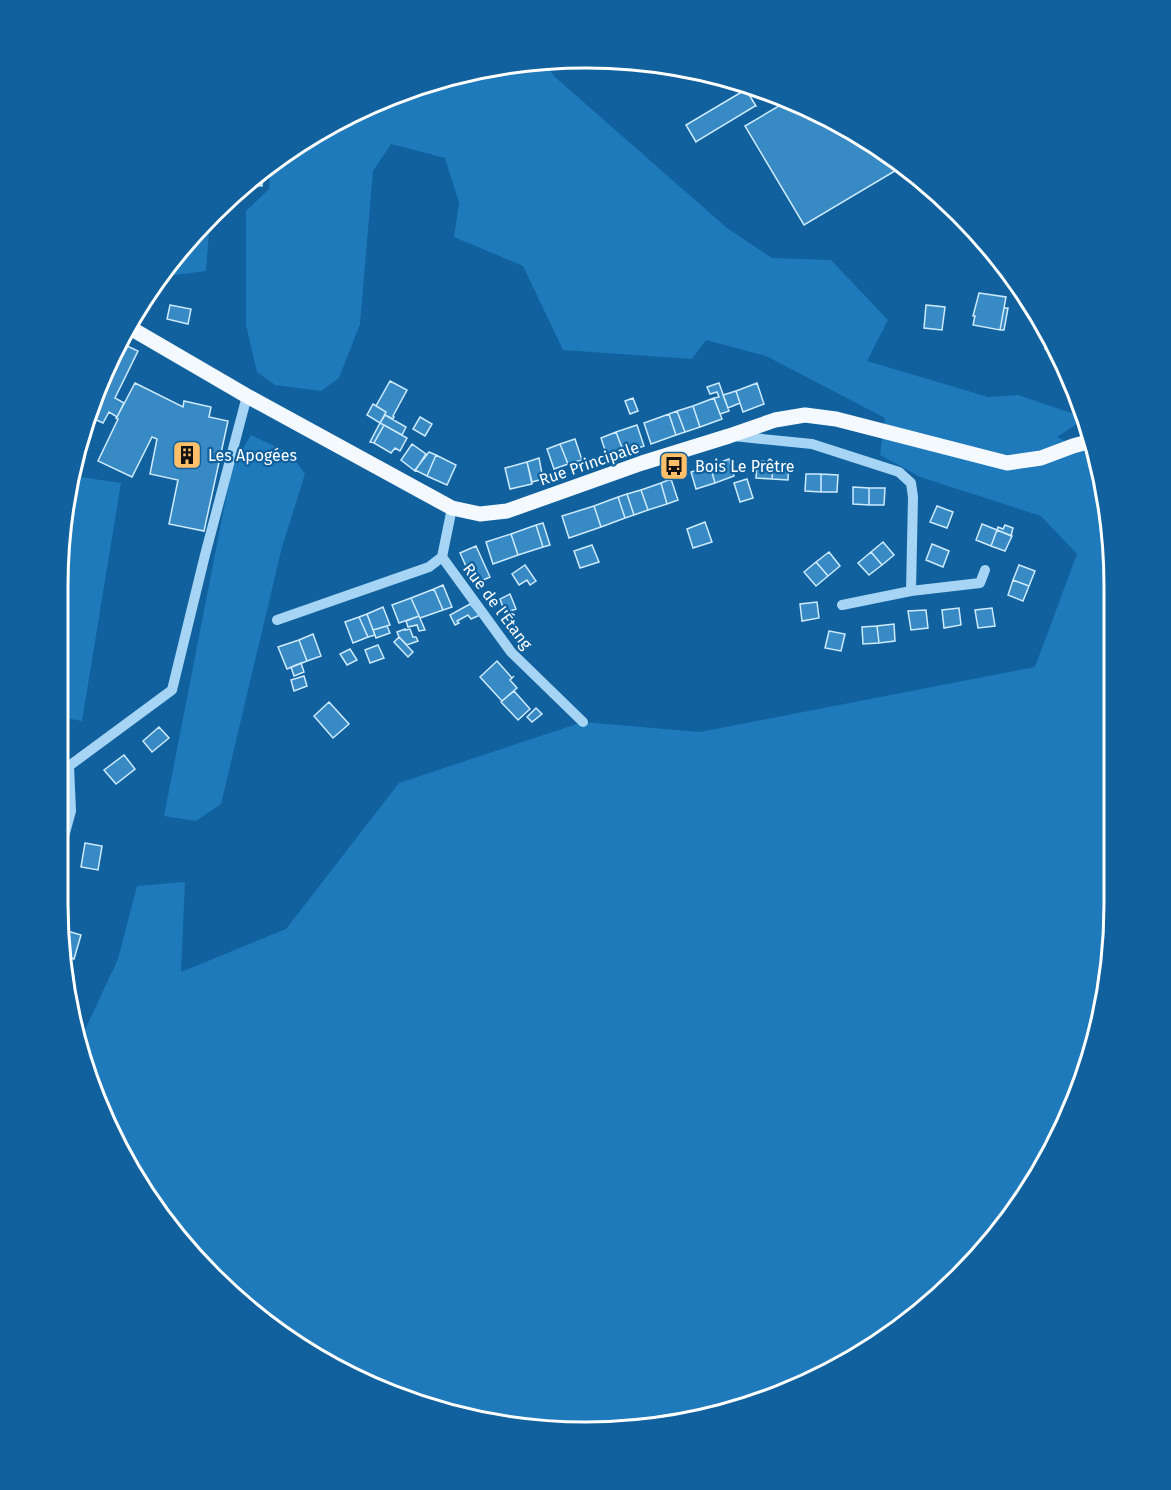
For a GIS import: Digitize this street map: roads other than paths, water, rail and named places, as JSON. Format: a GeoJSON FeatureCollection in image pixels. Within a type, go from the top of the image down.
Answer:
{"type":"FeatureCollection","features":[{"type":"Feature","properties":{"kind":"main road","name":"Rue Principale"},"geometry":{"type":"LineString","coordinates":[[135,330],[247,396],[452,508],[480,513],[507,511],[642,463],[775,420],[805,416],[836,419],[1007,463],[1041,458],[1084,443]]}},
{"type":"Feature","properties":{"kind":"street"},"geometry":{"type":"LineString","coordinates":[[68,819],[70,811],[69,766],[172,690],[247,396]]}},
{"type":"Feature","properties":{"kind":"street"},"geometry":{"type":"LineString","coordinates":[[729,436],[812,444],[899,472],[911,483],[912,490],[911,591]]}},
{"type":"Feature","properties":{"kind":"street","name":"Rue de l'Étang"},"geometry":{"type":"LineString","coordinates":[[277,620],[429,567],[442,557],[452,508]]}},
{"type":"Feature","properties":{"kind":"street","name":"Rue de l'Étang"},"geometry":{"type":"LineString","coordinates":[[442,557],[511,652],[583,722]]}},
{"type":"Feature","properties":{"kind":"street"},"geometry":{"type":"LineString","coordinates":[[842,605],[911,591],[980,583],[985,570]]}},
{"type":"Feature","properties":{"kind":"place","name":"Les Apogées"},"geometry":{"type":"Point","coordinates":[187,455]}},
{"type":"Feature","properties":{"kind":"place","name":"Bois Le Prêtre"},"geometry":{"type":"Point","coordinates":[674,466]}}]}
